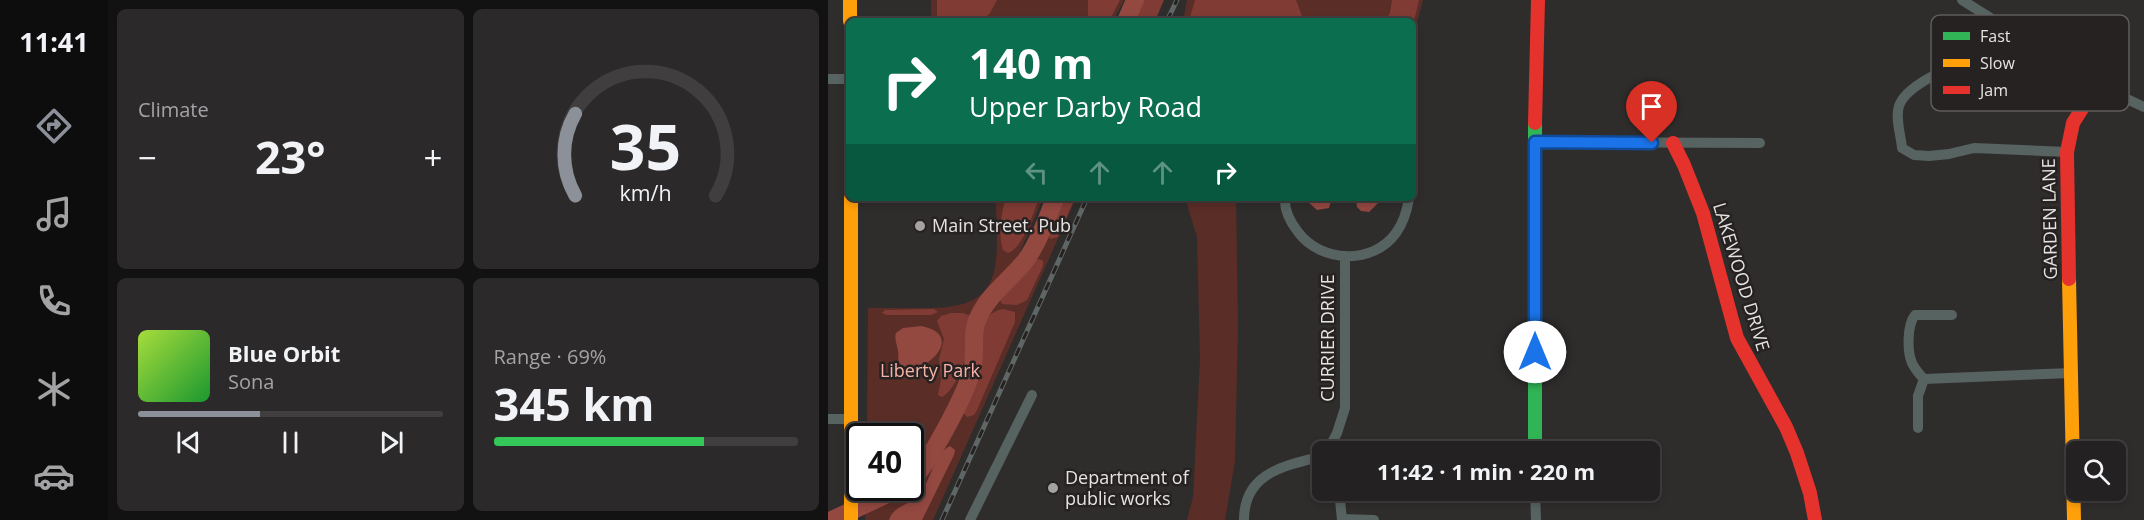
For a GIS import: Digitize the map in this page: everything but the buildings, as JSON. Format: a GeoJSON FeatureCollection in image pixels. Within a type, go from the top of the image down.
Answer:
{"type":"FeatureCollection","features":[{"type":"Feature","properties":{"kind":"street"},"geometry":{"type":"LineString","coordinates":[[850,0],[850,18]]}},
{"type":"Feature","properties":{"kind":"street"},"geometry":{"type":"LineString","coordinates":[[1535,441],[1535,142],[1538,0]]}},
{"type":"Feature","properties":{"kind":"street"},"geometry":{"type":"LineString","coordinates":[[1962,0],[1985,15]]}},
{"type":"Feature","properties":{"kind":"street"},"geometry":{"type":"LineString","coordinates":[[1931,78],[1908,93],[1899,105],[1898,117],[1902,148],[1914,155],[1949,154],[1974,148],[2067,152]]}},
{"type":"Feature","properties":{"kind":"street"},"geometry":{"type":"LineString","coordinates":[[828,79],[846,79]]}},
{"type":"Feature","properties":{"kind":"street"},"geometry":{"type":"LineString","coordinates":[[2129,100],[2144,107]]}},
{"type":"Feature","properties":{"kind":"street","name":"GARDEN LANE"},"geometry":{"type":"LineString","coordinates":[[2074,520],[2067,152],[2073,123],[2081,111]]}},
{"type":"Feature","properties":{"kind":"street"},"geometry":{"type":"LineString","coordinates":[[1535,142],[1760,143]]}},
{"type":"Feature","properties":{"kind":"street","name":"LAKEWOOD DRIVE"},"geometry":{"type":"LineString","coordinates":[[1673,143],[1684,162],[1698,201],[1743,354],[1780,417],[1796,452],[1810,488],[1815,520]]}},
{"type":"Feature","properties":{"kind":"street"},"geometry":{"type":"LineString","coordinates":[[850,201],[851,520]]}},
{"type":"Feature","properties":{"kind":"street","name":"CURRIER DRIVE"},"geometry":{"type":"LineString","coordinates":[[1286,201],[1291,223],[1303,239],[1320,251],[1345,256],[1360,256],[1379,248],[1395,234],[1406,217],[1409,201]]}},
{"type":"Feature","properties":{"kind":"street","name":"CURRIER DRIVE"},"geometry":{"type":"LineString","coordinates":[[1333,441],[1345,408],[1345,256]]}},
{"type":"Feature","properties":{"kind":"street"},"geometry":{"type":"LineString","coordinates":[[1924,379],[1910,357],[1910,321],[1915,315],[1952,315]]}},
{"type":"Feature","properties":{"kind":"street"},"geometry":{"type":"LineString","coordinates":[[1924,379],[2071,373]]}},
{"type":"Feature","properties":{"kind":"street"},"geometry":{"type":"LineString","coordinates":[[1918,428],[1918,396],[1924,379]]}},
{"type":"Feature","properties":{"kind":"street"},"geometry":{"type":"LineString","coordinates":[[970,520],[1032,395]]}},
{"type":"Feature","properties":{"kind":"street"},"geometry":{"type":"LineString","coordinates":[[828,419],[852,419]]}},
{"type":"Feature","properties":{"kind":"street"},"geometry":{"type":"LineString","coordinates":[[1244,520],[1244,504],[1252,487],[1273,470],[1312,459]]}},
{"type":"Feature","properties":{"kind":"street"},"geometry":{"type":"LineString","coordinates":[[1340,501],[1342,520],[1374,520]]}},
{"type":"Feature","properties":{"kind":"street"},"geometry":{"type":"LineString","coordinates":[[1535,501],[1536,520]]}},
{"type":"Feature","properties":{"kind":"green space"},"geometry":{"type":"Polygon","coordinates":[[[931,0],[1124,0],[1115,18],[931,18],[931,0]]]}},
{"type":"Feature","properties":{"kind":"green space"},"geometry":{"type":"Polygon","coordinates":[[[1187,0],[1423,0],[1416,26],[1416,18],[1184,18],[1187,0]]]}},
{"type":"Feature","properties":{"kind":"green space","name":"Liberty Park"},"geometry":{"type":"Polygon","coordinates":[[[996,201],[1042,201],[1017,259],[978,307],[990,307],[1032,259],[1051,224],[1060,201],[1075,201],[933,520],[865,520],[866,501],[924,501],[924,423],[867,423],[868,308],[930,308],[964,304],[983,293],[996,264],[996,201]]]}},
{"type":"Feature","properties":{"kind":"green space"},"geometry":{"type":"Polygon","coordinates":[[[1186,201],[1236,201],[1238,325],[1235,461],[1225,520],[1187,520],[1193,497],[1200,359],[1197,237],[1186,201]]]}},
{"type":"Feature","properties":{"kind":"shaded area"},"geometry":{"type":"Polygon","coordinates":[[[937,0],[997,0],[985,18],[937,18],[937,0]]]}},
{"type":"Feature","properties":{"kind":"shaded area"},"geometry":{"type":"Polygon","coordinates":[[[1088,0],[1120,0],[1111,18],[1088,18],[1088,0]]]}},
{"type":"Feature","properties":{"kind":"shaded area"},"geometry":{"type":"Polygon","coordinates":[[[1142,0],[1164,0],[1156,18],[1135,18],[1142,0]]]}},
{"type":"Feature","properties":{"kind":"shaded area"},"geometry":{"type":"Polygon","coordinates":[[[1195,0],[1296,0],[1303,18],[1190,18],[1195,0]]]}},
{"type":"Feature","properties":{"kind":"shaded area"},"geometry":{"type":"Polygon","coordinates":[[[1392,0],[1419,0],[1415,18],[1387,18],[1392,0]]]}},
{"type":"Feature","properties":{"kind":"shaded area"},"geometry":{"type":"Polygon","coordinates":[[[1005,201],[1038,201],[1019,244],[1008,253],[1003,250],[1001,238],[1005,201]]]}},
{"type":"Feature","properties":{"kind":"shaded area"},"geometry":{"type":"Polygon","coordinates":[[[1062,201],[1074,201],[1058,237],[1050,239],[1049,232],[1062,201]]]}},
{"type":"Feature","properties":{"kind":"shaded area"},"geometry":{"type":"Polygon","coordinates":[[[1307,201],[1331,201],[1329,208],[1317,210],[1307,201]]]}},
{"type":"Feature","properties":{"kind":"shaded area"},"geometry":{"type":"Polygon","coordinates":[[[1356,201],[1379,201],[1369,212],[1361,211],[1357,207],[1356,201]]]}},
{"type":"Feature","properties":{"kind":"shaded area"},"geometry":{"type":"Polygon","coordinates":[[[1039,259],[1043,261],[1043,266],[1027,300],[1017,305],[1002,304],[1000,300],[1002,297],[1032,262],[1039,259]]]}},
{"type":"Feature","properties":{"kind":"shaded area"},"geometry":{"type":"Polygon","coordinates":[[[934,309],[938,312],[931,315],[882,313],[885,310],[934,309]]]}},
{"type":"Feature","properties":{"kind":"shaded area"},"geometry":{"type":"Polygon","coordinates":[[[1003,309],[1015,312],[1015,322],[977,410],[974,415],[967,417],[962,407],[974,381],[982,327],[993,312],[1003,309]]]}},
{"type":"Feature","properties":{"kind":"shaded area"},"geometry":{"type":"Polygon","coordinates":[[[963,313],[973,317],[968,348],[960,373],[949,392],[942,397],[938,395],[941,380],[939,359],[944,339],[937,321],[941,316],[963,313]]]}},
{"type":"Feature","properties":{"kind":"shaded area"},"geometry":{"type":"Polygon","coordinates":[[[921,326],[935,331],[941,339],[941,347],[927,363],[907,368],[899,361],[896,333],[903,328],[921,326]]]}},
{"type":"Feature","properties":{"kind":"shaded area"},"geometry":{"type":"Polygon","coordinates":[[[950,446],[955,450],[954,455],[922,520],[889,520],[899,508],[912,501],[924,501],[924,488],[936,461],[950,446]]]}},
{"type":"Feature","properties":{"kind":"waterway"},"geometry":{"type":"LineString","coordinates":[[1127,18],[1135,0]]}},
{"type":"Feature","properties":{"kind":"waterway"},"geometry":{"type":"LineString","coordinates":[[924,465],[946,428],[969,380],[974,356],[976,322],[994,294],[1026,260],[1039,238],[1054,201]]}},
{"type":"Feature","properties":{"kind":"waterway"},"geometry":{"type":"LineString","coordinates":[[832,520],[872,501]]}},
{"type":"Feature","properties":{"kind":"railway"},"geometry":{"type":"LineString","coordinates":[[1168,18],[1177,0]]}},
{"type":"Feature","properties":{"kind":"railway"},"geometry":{"type":"LineString","coordinates":[[942,520],[1086,201]]}},
{"type":"Feature","properties":{"kind":"traffic: fast"},"geometry":{"type":"LineString","coordinates":[[1535,123],[1535,441]]}},
{"type":"Feature","properties":{"kind":"traffic: slow"},"geometry":{"type":"LineString","coordinates":[[850,0],[850,18]]}},
{"type":"Feature","properties":{"kind":"traffic: slow"},"geometry":{"type":"LineString","coordinates":[[851,201],[851,520]]}},
{"type":"Feature","properties":{"kind":"traffic: slow"},"geometry":{"type":"LineString","coordinates":[[2069,279],[2074,520]]}},
{"type":"Feature","properties":{"kind":"traffic: jam"},"geometry":{"type":"LineString","coordinates":[[1535,123],[1538,0]]}},
{"type":"Feature","properties":{"kind":"traffic: jam"},"geometry":{"type":"LineString","coordinates":[[2069,279],[2067,152],[2073,123],[2081,111]]}},
{"type":"Feature","properties":{"kind":"traffic: jam"},"geometry":{"type":"LineString","coordinates":[[1673,143],[1703,213],[1737,338],[1786,427],[1810,493],[1815,520]]}},
{"type":"Feature","properties":{"kind":"place","name":"Main Street. Pub"},"geometry":{"type":"Point","coordinates":[920,226]}},
{"type":"Feature","properties":{"kind":"place","name":"Department of public works"},"geometry":{"type":"Point","coordinates":[1053,488]}},
{"type":"Feature","properties":{"kind":"route"},"geometry":{"type":"LineString","coordinates":[[1535,352],[1535,142],[1652,143]]}}]}
